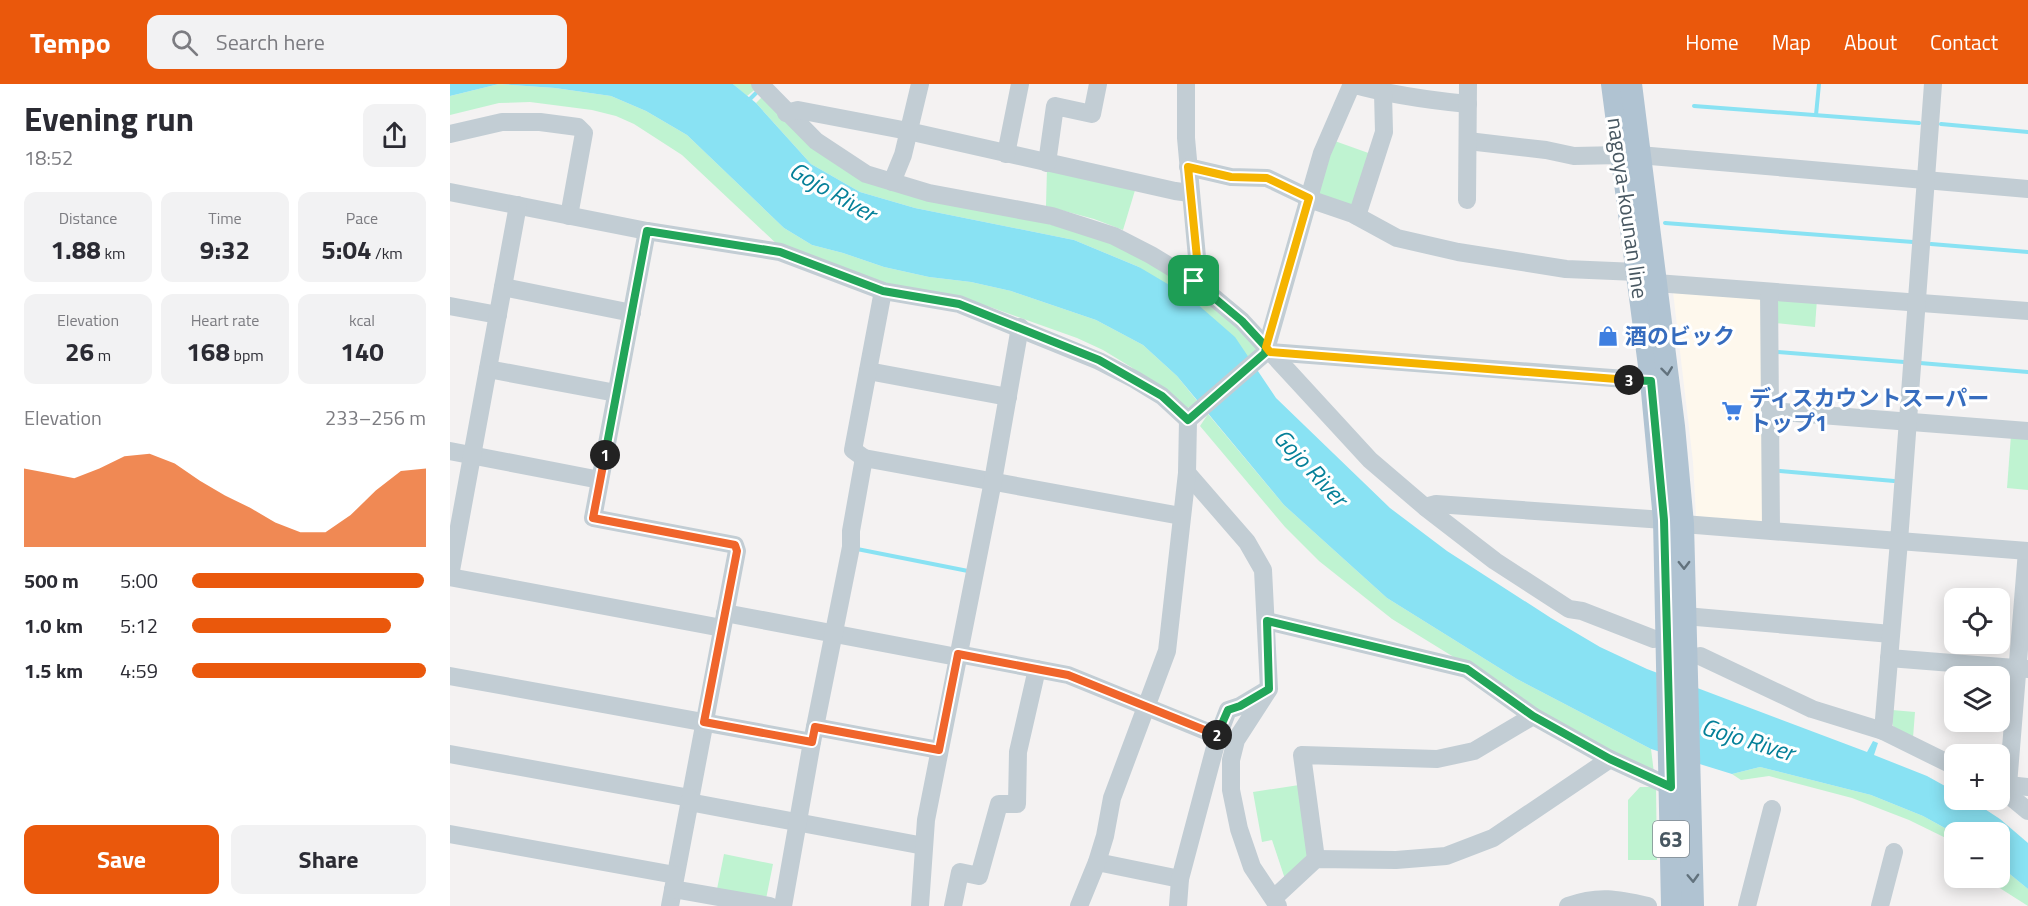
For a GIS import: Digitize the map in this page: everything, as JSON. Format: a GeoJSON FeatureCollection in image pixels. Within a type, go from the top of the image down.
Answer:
{"type":"FeatureCollection","features":[{"type":"Feature","properties":{"kind":"main road","name":"nagoya-kounan line"},"geometry":{"type":"LineString","coordinates":[[1612,84],[1630,155],[1646,278],[1674,426],[1673,522],[1677,779],[1672,906]]}},
{"type":"Feature","properties":{"kind":"main road","name":"nagoya-kounan line"},"geometry":{"type":"LineString","coordinates":[[1630,155],[1631,84]]}},
{"type":"Feature","properties":{"kind":"main road","name":"nagoya-kounan line"},"geometry":{"type":"LineString","coordinates":[[1646,278],[1651,381],[1685,616],[1675,655]]}},
{"type":"Feature","properties":{"kind":"main road","name":"nagoya-kounan line"},"geometry":{"type":"LineString","coordinates":[[1677,779],[1694,906]]}},
{"type":"Feature","properties":{"kind":"street"},"geometry":{"type":"LineString","coordinates":[[892,182],[903,155],[920,84]]}},
{"type":"Feature","properties":{"kind":"street"},"geometry":{"type":"LineString","coordinates":[[1006,154],[1020,84]]}},
{"type":"Feature","properties":{"kind":"street"},"geometry":{"type":"LineString","coordinates":[[1047,163],[1055,106],[1092,114],[1098,84]]}},
{"type":"Feature","properties":{"kind":"street"},"geometry":{"type":"LineString","coordinates":[[1186,84],[1186,138],[1198,268],[1194,281]]}},
{"type":"Feature","properties":{"kind":"street"},"geometry":{"type":"LineString","coordinates":[[1079,906],[1097,862],[1112,798],[1167,651],[1187,473],[1191,416],[1267,350],[1322,153],[1352,84],[1383,93],[1468,104]]}},
{"type":"Feature","properties":{"kind":"street"},"geometry":{"type":"LineString","coordinates":[[1467,200],[1468,84]]}},
{"type":"Feature","properties":{"kind":"street"},"geometry":{"type":"LineString","coordinates":[[1883,731],[1933,84]]}},
{"type":"Feature","properties":{"kind":"street"},"geometry":{"type":"LineString","coordinates":[[762,85],[786,113],[816,141],[866,174],[929,193],[1052,216],[1114,236],[1194,281],[1242,321],[1370,460],[1425,507],[1495,561],[1581,617],[1812,709],[1883,731],[1944,761]]}},
{"type":"Feature","properties":{"kind":"street"},"geometry":{"type":"LineString","coordinates":[[1357,216],[1384,132],[1383,93]]}},
{"type":"Feature","properties":{"kind":"street"},"geometry":{"type":"LineString","coordinates":[[786,113],[798,110],[908,131],[1190,193]]}},
{"type":"Feature","properties":{"kind":"street"},"geometry":{"type":"LineString","coordinates":[[450,134],[502,122],[540,122],[578,127],[584,133],[569,216]]}},
{"type":"Feature","properties":{"kind":"street"},"geometry":{"type":"LineString","coordinates":[[1468,141],[1546,150],[1574,156],[1630,155],[2028,189]]}},
{"type":"Feature","properties":{"kind":"street"},"geometry":{"type":"LineString","coordinates":[[1188,167],[1231,177],[1267,178],[1309,198],[1357,216],[1397,238],[1458,252],[1566,269],[1770,292],[2028,311]]}},
{"type":"Feature","properties":{"kind":"street"},"geometry":{"type":"LineString","coordinates":[[450,192],[647,231],[780,252],[883,291],[959,304],[1099,360],[1162,396],[1191,416]]}},
{"type":"Feature","properties":{"kind":"street"},"geometry":{"type":"LineString","coordinates":[[518,205],[472,455],[454,533],[450,576],[723,620],[833,634],[1068,675],[1218,736]]}},
{"type":"Feature","properties":{"kind":"street"},"geometry":{"type":"LineString","coordinates":[[647,231],[593,518],[735,545],[737,551],[673,890]]}},
{"type":"Feature","properties":{"kind":"street"},"geometry":{"type":"LineString","coordinates":[[503,287],[632,313]]}},
{"type":"Feature","properties":{"kind":"street"},"geometry":{"type":"LineString","coordinates":[[883,291],[853,450],[864,458],[1181,516]]}},
{"type":"Feature","properties":{"kind":"street"},"geometry":{"type":"LineString","coordinates":[[1770,292],[1771,530]]}},
{"type":"Feature","properties":{"kind":"street"},"geometry":{"type":"LineString","coordinates":[[450,306],[498,315]]}},
{"type":"Feature","properties":{"kind":"street"},"geometry":{"type":"LineString","coordinates":[[920,906],[926,820],[993,481],[1020,327]]}},
{"type":"Feature","properties":{"kind":"street"},"geometry":{"type":"LineString","coordinates":[[1267,350],[1651,381]]}},
{"type":"Feature","properties":{"kind":"street"},"geometry":{"type":"LineString","coordinates":[[488,369],[616,393]]}},
{"type":"Feature","properties":{"kind":"street"},"geometry":{"type":"LineString","coordinates":[[868,371],[1008,397]]}},
{"type":"Feature","properties":{"kind":"street"},"geometry":{"type":"LineString","coordinates":[[1770,411],[2028,431]]}},
{"type":"Feature","properties":{"kind":"street"},"geometry":{"type":"LineString","coordinates":[[450,451],[600,480]]}},
{"type":"Feature","properties":{"kind":"street"},"geometry":{"type":"LineString","coordinates":[[783,906],[813,735],[850,547],[864,458]]}},
{"type":"Feature","properties":{"kind":"street"},"geometry":{"type":"LineString","coordinates":[[1187,473],[1247,542],[1263,570],[1269,689],[1236,740],[1231,760],[1231,790],[1239,829],[1249,859],[1276,902],[1317,859],[1396,860],[1446,856],[1493,838],[1610,759]]}},
{"type":"Feature","properties":{"kind":"street"},"geometry":{"type":"LineString","coordinates":[[1425,507],[1436,504],[2028,551],[2023,669],[2010,751]]}},
{"type":"Feature","properties":{"kind":"street"},"geometry":{"type":"LineString","coordinates":[[1685,616],[1891,634]]}},
{"type":"Feature","properties":{"kind":"street"},"geometry":{"type":"LineString","coordinates":[[1267,621],[1467,669],[1533,716],[1610,759],[1677,779]]}},
{"type":"Feature","properties":{"kind":"street"},"geometry":{"type":"LineString","coordinates":[[1889,658],[2023,669]]}},
{"type":"Feature","properties":{"kind":"street"},"geometry":{"type":"LineString","coordinates":[[952,906],[960,872],[978,876],[999,804],[1017,804],[1018,752],[1037,669]]}},
{"type":"Feature","properties":{"kind":"street"},"geometry":{"type":"LineString","coordinates":[[450,676],[704,722],[939,750]]}},
{"type":"Feature","properties":{"kind":"street"},"geometry":{"type":"LineString","coordinates":[[1178,906],[1180,879],[1218,736],[1228,710],[1240,706],[1269,689]]}},
{"type":"Feature","properties":{"kind":"street"},"geometry":{"type":"LineString","coordinates":[[1317,859],[1302,755],[1437,759],[1474,751],[1533,716]]}},
{"type":"Feature","properties":{"kind":"street"},"geometry":{"type":"LineString","coordinates":[[450,754],[924,846]]}},
{"type":"Feature","properties":{"kind":"street"},"geometry":{"type":"LineString","coordinates":[[1209,769],[1231,790]]}},
{"type":"Feature","properties":{"kind":"street"},"geometry":{"type":"LineString","coordinates":[[2010,788],[2028,787]]}},
{"type":"Feature","properties":{"kind":"street"},"geometry":{"type":"LineString","coordinates":[[2010,794],[2028,811]]}},
{"type":"Feature","properties":{"kind":"street"},"geometry":{"type":"LineString","coordinates":[[1747,906],[1772,809]]}},
{"type":"Feature","properties":{"kind":"street"},"geometry":{"type":"LineString","coordinates":[[450,834],[673,890],[770,906]]}},
{"type":"Feature","properties":{"kind":"street"},"geometry":{"type":"LineString","coordinates":[[1880,906],[1894,852]]}},
{"type":"Feature","properties":{"kind":"street"},"geometry":{"type":"LineString","coordinates":[[1097,862],[1180,879]]}},
{"type":"Feature","properties":{"kind":"street"},"geometry":{"type":"LineString","coordinates":[[1568,906],[1586,899],[1603,897],[1648,906]]}},
{"type":"Feature","properties":{"kind":"shaded area"},"geometry":{"type":"Polygon","coordinates":[[[1673,292],[1760,296],[1765,301],[1765,518],[1761,523],[1696,516],[1693,462],[1673,292]]]}},
{"type":"Feature","properties":{"kind":"green space"},"geometry":{"type":"Polygon","coordinates":[[[499,84],[555,88],[611,96],[646,111],[687,135],[784,228],[812,245],[884,267],[1011,291],[1096,320],[1143,345],[1177,376],[1198,402],[1186,409],[1131,367],[1077,338],[990,307],[881,286],[780,247],[682,155],[634,124],[616,116],[592,110],[530,102],[499,103],[450,115],[450,96],[499,84]]]}},
{"type":"Feature","properties":{"kind":"green space"},"geometry":{"type":"Polygon","coordinates":[[[733,84],[755,84],[758,87],[747,96],[733,84]]]}},
{"type":"Feature","properties":{"kind":"green space"},"geometry":{"type":"Polygon","coordinates":[[[764,95],[865,178],[998,210],[1115,242],[1188,283],[1258,345],[1250,360],[1139,267],[1074,240],[915,208],[860,192],[811,164],[756,103],[764,95]]]}},
{"type":"Feature","properties":{"kind":"green space"},"geometry":{"type":"Polygon","coordinates":[[[1332,140],[1374,155],[1356,209],[1315,197],[1332,140]]]}},
{"type":"Feature","properties":{"kind":"green space"},"geometry":{"type":"Polygon","coordinates":[[[1047,168],[1136,187],[1123,230],[1094,219],[1046,206],[1047,168]]]}},
{"type":"Feature","properties":{"kind":"green space"},"geometry":{"type":"Polygon","coordinates":[[[1776,298],[1817,299],[1815,327],[1775,323],[1776,298]]]}},
{"type":"Feature","properties":{"kind":"green space"},"geometry":{"type":"Polygon","coordinates":[[[1208,414],[1284,505],[1387,598],[1517,679],[1651,749],[1654,773],[1539,714],[1478,672],[1392,619],[1319,561],[1285,527],[1200,426],[1208,414]]]}},
{"type":"Feature","properties":{"kind":"green space"},"geometry":{"type":"Polygon","coordinates":[[[2011,435],[2028,436],[2028,490],[2007,488],[2011,435]]]}},
{"type":"Feature","properties":{"kind":"green space"},"geometry":{"type":"Polygon","coordinates":[[[1892,710],[1915,712],[1913,738],[1895,729],[1892,722],[1892,710]]]}},
{"type":"Feature","properties":{"kind":"green space"},"geometry":{"type":"Polygon","coordinates":[[[1760,767],[1871,795],[1923,816],[1944,828],[1944,837],[1909,820],[1852,798],[1769,776],[1741,780],[1732,774],[1760,767]]]}},
{"type":"Feature","properties":{"kind":"green space"},"geometry":{"type":"Polygon","coordinates":[[[1299,785],[1311,851],[1285,879],[1272,840],[1262,842],[1253,792],[1299,785]]]}},
{"type":"Feature","properties":{"kind":"green space"},"geometry":{"type":"Polygon","coordinates":[[[1640,787],[1656,787],[1657,860],[1628,860],[1628,800],[1640,787]]]}},
{"type":"Feature","properties":{"kind":"green space"},"geometry":{"type":"Polygon","coordinates":[[[724,854],[773,864],[765,904],[716,894],[724,854]]]}},
{"type":"Feature","properties":{"kind":"green space"},"geometry":{"type":"Polygon","coordinates":[[[2010,874],[2028,889],[2028,906],[2000,888],[2010,888],[2010,874]]]}},
{"type":"Feature","properties":{"kind":"water"},"geometry":{"type":"Polygon","coordinates":[[[450,84],[499,84],[450,96],[450,84]]]}},
{"type":"Feature","properties":{"kind":"water","name":"Gojo River"},"geometry":{"type":"Polygon","coordinates":[[[499,84],[733,84],[756,103],[811,164],[860,192],[915,208],[1074,240],[1139,267],[1188,296],[1235,337],[1276,398],[1390,508],[1447,551],[1551,618],[1600,647],[1647,669],[1867,752],[1873,741],[1878,743],[1874,755],[1927,776],[1944,785],[1944,810],[1986,810],[2004,822],[1944,822],[1944,828],[1923,816],[1871,795],[1760,767],[1732,774],[1651,749],[1517,679],[1387,598],[1284,505],[1177,376],[1143,345],[1096,320],[1011,291],[884,267],[812,245],[784,228],[687,135],[646,111],[611,96],[555,88],[499,84]]]}},
{"type":"Feature","properties":{"kind":"water"},"geometry":{"type":"Polygon","coordinates":[[[2010,828],[2028,843],[2028,889],[2010,874],[2010,828]]]}},
{"type":"Feature","properties":{"kind":"waterway"},"geometry":{"type":"LineString","coordinates":[[1816,115],[1819,84]]}},
{"type":"Feature","properties":{"kind":"waterway"},"geometry":{"type":"LineString","coordinates":[[748,101],[758,91]]}},
{"type":"Feature","properties":{"kind":"waterway"},"geometry":{"type":"LineString","coordinates":[[1694,106],[1919,123]]}},
{"type":"Feature","properties":{"kind":"waterway"},"geometry":{"type":"LineString","coordinates":[[1941,124],[2028,132]]}},
{"type":"Feature","properties":{"kind":"waterway"},"geometry":{"type":"LineString","coordinates":[[1665,223],[1913,242]]}},
{"type":"Feature","properties":{"kind":"waterway"},"geometry":{"type":"LineString","coordinates":[[1931,244],[2028,252]]}},
{"type":"Feature","properties":{"kind":"waterway"},"geometry":{"type":"LineString","coordinates":[[1777,352],[1904,362]]}},
{"type":"Feature","properties":{"kind":"waterway"},"geometry":{"type":"LineString","coordinates":[[1920,363],[2028,372]]}},
{"type":"Feature","properties":{"kind":"waterway"},"geometry":{"type":"LineString","coordinates":[[1780,471],[1894,481]]}},
{"type":"Feature","properties":{"kind":"waterway"},"geometry":{"type":"LineString","coordinates":[[857,549],[968,571]]}},
{"type":"Feature","properties":{"kind":"place","name":"酒のビック"},"geometry":{"type":"Point","coordinates":[1608,336]}},
{"type":"Feature","properties":{"kind":"place","name":"ディスカウントスーパー トップ1"},"geometry":{"type":"Point","coordinates":[1732,411]}},
{"type":"Feature","properties":{"kind":"route"},"geometry":{"type":"LineString","coordinates":[[1194,281],[1198,268],[1188,167],[1231,177],[1267,178],[1309,198],[1266,347],[1270,352],[1651,381],[1664,520],[1671,787],[1610,759],[1533,716],[1467,669],[1267,621],[1269,689],[1240,706],[1228,710],[1218,736],[1068,675],[958,654],[939,750],[815,727],[812,742],[704,722],[737,551],[735,545],[593,518],[647,231],[780,252],[883,291],[959,304],[1099,360],[1162,396],[1188,420],[1265,353],[1266,347],[1242,321],[1194,281]]}}]}
